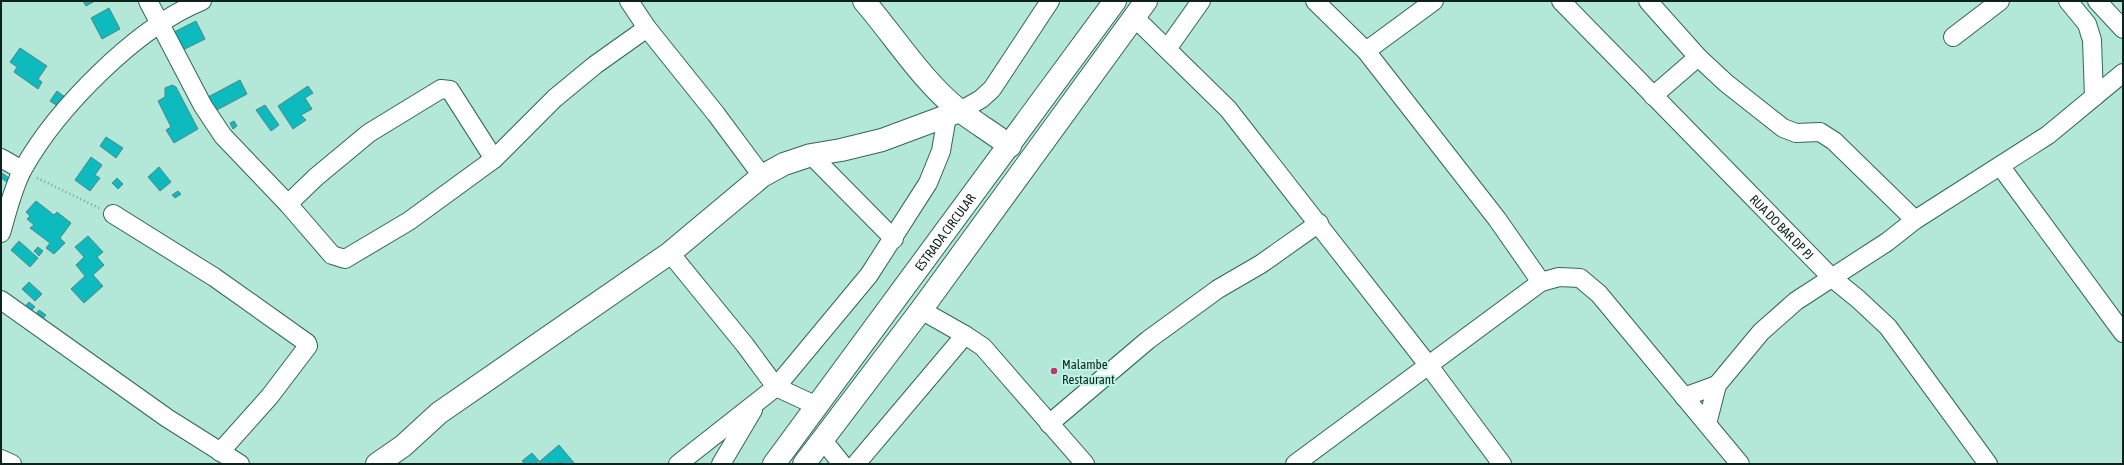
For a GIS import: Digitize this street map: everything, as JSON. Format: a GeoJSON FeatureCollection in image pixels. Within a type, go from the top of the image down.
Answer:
{"type":"FeatureCollection","features":[{"type":"Feature","properties":{"kind":"main road"},"geometry":{"type":"LineString","coordinates":[[864,1],[953,113],[1010,146]]}},
{"type":"Feature","properties":{"kind":"main road","name":"ESTRADA CIRCULAR"},"geometry":{"type":"LineString","coordinates":[[774,464],[1010,146],[1115,1]]}},
{"type":"Feature","properties":{"kind":"main road","name":"ESTRADA CIRCULAR"},"geometry":{"type":"LineString","coordinates":[[804,464],[921,310],[1140,9]]}},
{"type":"Feature","properties":{"kind":"main road"},"geometry":{"type":"LineString","coordinates":[[378,464],[402,446],[439,413],[670,253],[762,176],[784,164],[811,155],[882,140],[953,113]]}},
{"type":"Feature","properties":{"kind":"street"},"geometry":{"type":"LineString","coordinates":[[148,1],[204,106],[223,136],[288,204],[332,255],[345,259],[409,221],[494,159],[555,98],[595,65],[648,28]]}},
{"type":"Feature","properties":{"kind":"street"},"geometry":{"type":"LineString","coordinates":[[1,233],[22,170],[47,133],[78,94],[160,22],[202,1]]}},
{"type":"Feature","properties":{"kind":"street"},"geometry":{"type":"LineString","coordinates":[[629,1],[648,28],[716,114],[762,176]]}},
{"type":"Feature","properties":{"kind":"street"},"geometry":{"type":"LineString","coordinates":[[678,464],[757,404],[776,387],[869,275],[894,239],[928,183],[941,151],[953,113],[981,99],[992,89],[1050,1]]}},
{"type":"Feature","properties":{"kind":"street"},"geometry":{"type":"LineString","coordinates":[[1167,50],[1201,1]]}},
{"type":"Feature","properties":{"kind":"street"},"geometry":{"type":"LineString","coordinates":[[1316,1],[1366,51],[1497,219],[1541,282]]}},
{"type":"Feature","properties":{"kind":"street"},"geometry":{"type":"LineString","coordinates":[[1366,51],[1434,1]]}},
{"type":"Feature","properties":{"kind":"street","name":"RUA DO BAR DP PJ"},"geometry":{"type":"LineString","coordinates":[[1561,1],[1831,277],[1858,299],[1888,327],[1988,464]]}},
{"type":"Feature","properties":{"kind":"street"},"geometry":{"type":"LineString","coordinates":[[1648,1],[1698,57],[1726,83],[1783,128],[1796,133],[1820,132],[1834,141],[1915,220]]}},
{"type":"Feature","properties":{"kind":"street"},"geometry":{"type":"LineString","coordinates":[[1953,37],[2000,1]]}},
{"type":"Feature","properties":{"kind":"street"},"geometry":{"type":"LineString","coordinates":[[2068,1],[2087,24],[2092,40],[2094,97]]}},
{"type":"Feature","properties":{"kind":"street"},"geometry":{"type":"LineString","coordinates":[[2097,1],[2123,29]]}},
{"type":"Feature","properties":{"kind":"street"},"geometry":{"type":"LineString","coordinates":[[1140,9],[1167,50],[1228,109],[1320,223],[1502,464]]}},
{"type":"Feature","properties":{"kind":"street"},"geometry":{"type":"LineString","coordinates":[[1653,96],[1698,57]]}},
{"type":"Feature","properties":{"kind":"street"},"geometry":{"type":"LineString","coordinates":[[1707,424],[1717,385],[1761,332],[1796,301],[1887,242],[1915,220],[2001,167],[2026,147],[2062,125],[2123,73]]}},
{"type":"Feature","properties":{"kind":"street"},"geometry":{"type":"LineString","coordinates":[[288,204],[316,177],[369,133],[441,89],[450,90],[494,159]]}},
{"type":"Feature","properties":{"kind":"street"},"geometry":{"type":"LineString","coordinates":[[811,155],[894,239]]}},
{"type":"Feature","properties":{"kind":"street"},"geometry":{"type":"LineString","coordinates":[[1,158],[22,170]]}},
{"type":"Feature","properties":{"kind":"street"},"geometry":{"type":"LineString","coordinates":[[2001,167],[2123,333]]}},
{"type":"Feature","properties":{"kind":"street"},"geometry":{"type":"LineString","coordinates":[[113,214],[214,277],[306,343],[308,346],[270,396],[220,452]]}},
{"type":"Feature","properties":{"kind":"street"},"geometry":{"type":"LineString","coordinates":[[1049,424],[1148,340],[1218,289],[1260,264],[1320,223]]}},
{"type":"Feature","properties":{"kind":"street"},"geometry":{"type":"LineString","coordinates":[[670,253],[746,345],[776,387],[817,406]]}},
{"type":"Feature","properties":{"kind":"street"},"geometry":{"type":"LineString","coordinates":[[1295,464],[1541,282],[1559,277],[1580,278],[1599,294],[1740,464]]}},
{"type":"Feature","properties":{"kind":"street"},"geometry":{"type":"LineString","coordinates":[[1,300],[167,418],[240,464]]}},
{"type":"Feature","properties":{"kind":"street"},"geometry":{"type":"LineString","coordinates":[[921,310],[983,347],[1085,464]]}},
{"type":"Feature","properties":{"kind":"street"},"geometry":{"type":"LineString","coordinates":[[856,464],[965,335]]}},
{"type":"Feature","properties":{"kind":"street"},"geometry":{"type":"LineString","coordinates":[[1684,397],[1717,385]]}},
{"type":"Feature","properties":{"kind":"street"},"geometry":{"type":"LineString","coordinates":[[721,464],[757,404]]}},
{"type":"Feature","properties":{"kind":"street"},"geometry":{"type":"LineString","coordinates":[[822,439],[842,464]]}},
{"type":"Feature","properties":{"kind":"street"},"geometry":{"type":"LineString","coordinates":[[1,459],[12,464]]}},
{"type":"Feature","properties":{"kind":"path"},"geometry":{"type":"LineString","coordinates":[[22,170],[113,214]]}},
{"type":"Feature","properties":{"kind":"building"},"geometry":{"type":"Polygon","coordinates":[[[83,1],[95,1],[86,6],[83,1]]]}},
{"type":"Feature","properties":{"kind":"building"},"geometry":{"type":"Polygon","coordinates":[[[109,8],[120,29],[102,39],[91,18],[109,8]]]}},
{"type":"Feature","properties":{"kind":"building"},"geometry":{"type":"Polygon","coordinates":[[[196,21],[205,39],[183,50],[174,32],[196,21]]]}},
{"type":"Feature","properties":{"kind":"building"},"geometry":{"type":"Polygon","coordinates":[[[20,48],[47,66],[38,79],[42,82],[38,89],[14,72],[17,67],[10,62],[20,48]]]}},
{"type":"Feature","properties":{"kind":"building"},"geometry":{"type":"Polygon","coordinates":[[[240,80],[247,94],[215,111],[208,97],[240,80]]]}},
{"type":"Feature","properties":{"kind":"building"},"geometry":{"type":"Polygon","coordinates":[[[172,85],[176,87],[198,129],[174,143],[166,130],[171,127],[158,101],[165,97],[165,88],[172,85]]]}},
{"type":"Feature","properties":{"kind":"building"},"geometry":{"type":"Polygon","coordinates":[[[308,86],[313,93],[305,98],[312,109],[301,115],[306,120],[293,129],[278,106],[308,86]]]}},
{"type":"Feature","properties":{"kind":"building"},"geometry":{"type":"Polygon","coordinates":[[[57,91],[65,97],[59,107],[50,101],[57,91]]]}},
{"type":"Feature","properties":{"kind":"building"},"geometry":{"type":"Polygon","coordinates":[[[265,105],[279,125],[271,131],[256,110],[265,105]]]}},
{"type":"Feature","properties":{"kind":"building"},"geometry":{"type":"Polygon","coordinates":[[[234,121],[237,126],[233,129],[230,123],[234,121]]]}},
{"type":"Feature","properties":{"kind":"building"},"geometry":{"type":"Polygon","coordinates":[[[106,137],[123,148],[116,158],[100,146],[106,137]]]}},
{"type":"Feature","properties":{"kind":"building"},"geometry":{"type":"Polygon","coordinates":[[[91,157],[102,165],[95,175],[100,178],[90,191],[75,180],[91,157]]]}},
{"type":"Feature","properties":{"kind":"building"},"geometry":{"type":"Polygon","coordinates":[[[159,167],[171,182],[160,191],[148,177],[159,167]]]}},
{"type":"Feature","properties":{"kind":"building"},"geometry":{"type":"Polygon","coordinates":[[[2,173],[9,178],[7,182],[1,178],[2,173]]]}},
{"type":"Feature","properties":{"kind":"building"},"geometry":{"type":"Polygon","coordinates":[[[117,178],[123,184],[118,189],[112,183],[117,178]]]}},
{"type":"Feature","properties":{"kind":"building"},"geometry":{"type":"Polygon","coordinates":[[[178,191],[181,194],[175,198],[172,195],[178,191]]]}},
{"type":"Feature","properties":{"kind":"building"},"geometry":{"type":"Polygon","coordinates":[[[36,201],[54,215],[57,212],[71,223],[60,238],[65,243],[54,254],[46,248],[50,243],[30,228],[34,225],[27,219],[30,216],[26,212],[36,201]]]}},
{"type":"Feature","properties":{"kind":"building"},"geometry":{"type":"Polygon","coordinates":[[[88,236],[103,252],[97,257],[104,265],[93,275],[103,286],[84,303],[71,289],[85,276],[76,265],[84,257],[75,247],[88,236]]]}},
{"type":"Feature","properties":{"kind":"building"},"geometry":{"type":"Polygon","coordinates":[[[19,241],[38,258],[30,267],[11,250],[19,241]]]}},
{"type":"Feature","properties":{"kind":"building"},"geometry":{"type":"Polygon","coordinates":[[[38,247],[43,251],[39,256],[34,251],[38,247]]]}},
{"type":"Feature","properties":{"kind":"building"},"geometry":{"type":"Polygon","coordinates":[[[29,282],[42,294],[35,301],[22,289],[29,282]]]}},
{"type":"Feature","properties":{"kind":"building"},"geometry":{"type":"Polygon","coordinates":[[[29,302],[35,307],[27,315],[22,310],[29,302]]]}},
{"type":"Feature","properties":{"kind":"building"},"geometry":{"type":"Polygon","coordinates":[[[39,310],[46,315],[39,323],[33,318],[39,310]]]}},
{"type":"Feature","properties":{"kind":"building"},"geometry":{"type":"Polygon","coordinates":[[[559,445],[575,464],[562,464],[560,462],[557,464],[541,464],[539,462],[559,445]]]}},
{"type":"Feature","properties":{"kind":"building"},"geometry":{"type":"Polygon","coordinates":[[[532,453],[539,461],[535,464],[525,464],[522,461],[532,453]]]}},
{"type":"Feature","properties":{"kind":"place","name":"Malambe Restaurant"},"geometry":{"type":"Point","coordinates":[1054,371]}}]}
